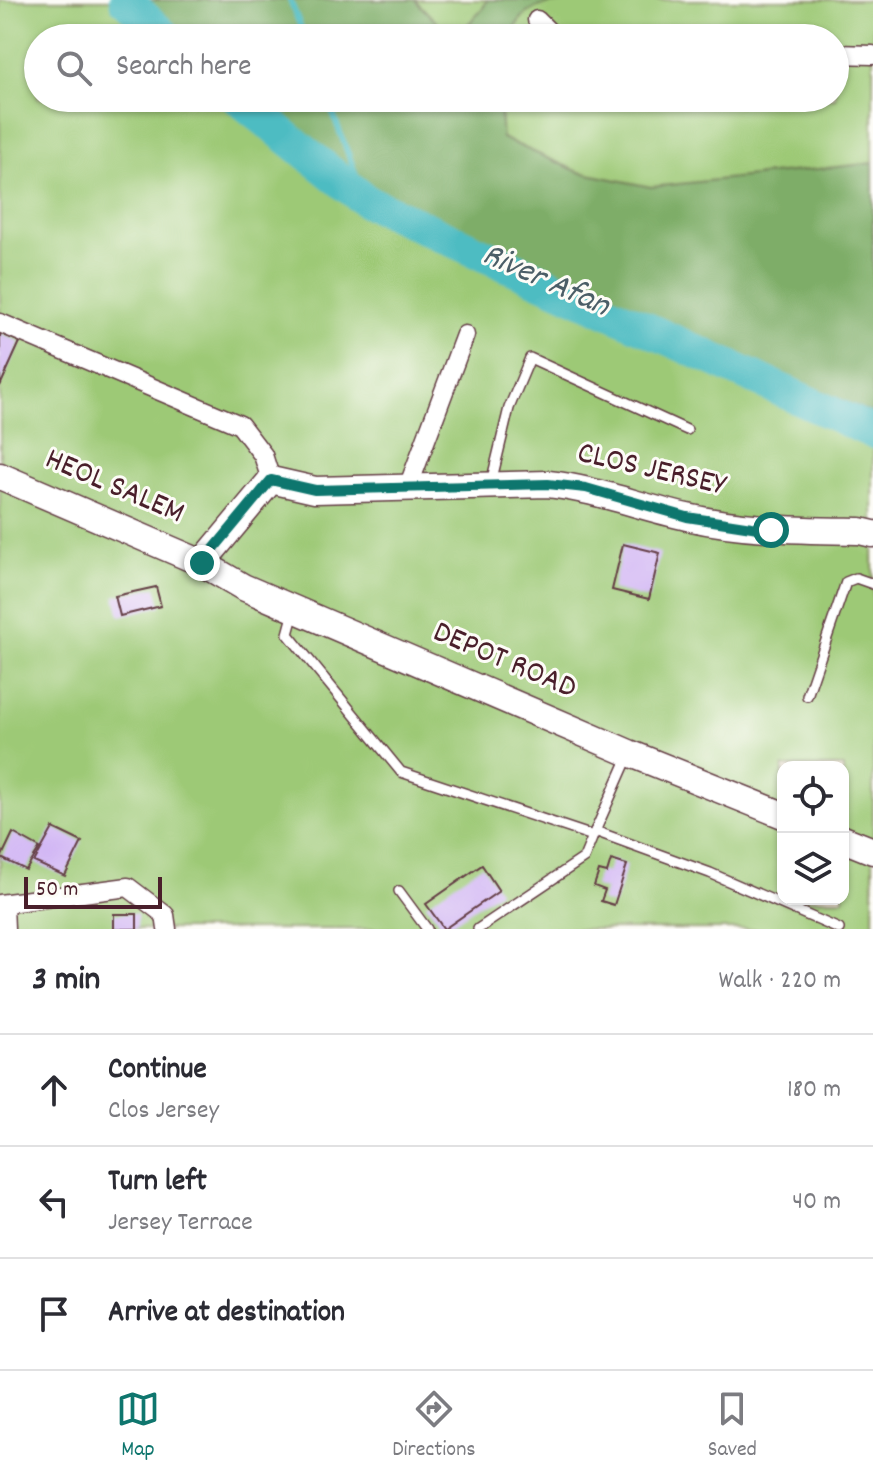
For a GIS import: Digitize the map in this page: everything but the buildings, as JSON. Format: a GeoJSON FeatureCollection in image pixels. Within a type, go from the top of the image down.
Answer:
{"type":"FeatureCollection","features":[{"type":"Feature","properties":{"kind":"main road","name":"HEOL SALEM"},"geometry":{"type":"LineString","coordinates":[[0,476],[202,563]]}},
{"type":"Feature","properties":{"kind":"main road","name":"CLOS JERSEY"},"geometry":{"type":"LineString","coordinates":[[271,480],[315,490],[407,490],[491,483],[586,488],[687,517],[771,530],[860,531],[873,534]]}},
{"type":"Feature","properties":{"kind":"main road"},"geometry":{"type":"LineString","coordinates":[[202,563],[271,480]]}},
{"type":"Feature","properties":{"kind":"main road","name":"DEPOT ROAD"},"geometry":{"type":"LineString","coordinates":[[202,563],[243,587],[629,753],[777,813]]}},
{"type":"Feature","properties":{"kind":"main road"},"geometry":{"type":"LineString","coordinates":[[849,841],[873,851]]}},
{"type":"Feature","properties":{"kind":"street"},"geometry":{"type":"LineString","coordinates":[[537,20],[541,24]]}},
{"type":"Feature","properties":{"kind":"street"},"geometry":{"type":"LineString","coordinates":[[849,54],[873,55]]}},
{"type":"Feature","properties":{"kind":"street"},"geometry":{"type":"LineString","coordinates":[[0,323],[240,425],[263,455],[271,480]]}},
{"type":"Feature","properties":{"kind":"street"},"geometry":{"type":"LineString","coordinates":[[407,490],[465,335]]}},
{"type":"Feature","properties":{"kind":"street"},"geometry":{"type":"LineString","coordinates":[[5,929],[2,904],[128,887],[166,922]]}},
{"type":"Feature","properties":{"kind":"lane"},"geometry":{"type":"LineString","coordinates":[[491,483],[509,408],[530,358],[687,430]]}},
{"type":"Feature","properties":{"kind":"lane"},"geometry":{"type":"LineString","coordinates":[[807,696],[846,582],[856,578],[873,584]]}},
{"type":"Feature","properties":{"kind":"lane"},"geometry":{"type":"LineString","coordinates":[[294,609],[288,634],[401,772],[710,873],[839,929]]}},
{"type":"Feature","properties":{"kind":"lane"},"geometry":{"type":"LineString","coordinates":[[478,929],[584,858],[629,753]]}},
{"type":"Feature","properties":{"kind":"lane"},"geometry":{"type":"LineString","coordinates":[[399,891],[427,929]]}},
{"type":"Feature","properties":{"kind":"green space"},"geometry":{"type":"Polygon","coordinates":[[[0,0],[873,0],[873,929],[0,929],[0,0]]]}},
{"type":"Feature","properties":{"kind":"green space"},"geometry":{"type":"Polygon","coordinates":[[[148,0],[415,0],[438,24],[172,24],[148,0]]]}},
{"type":"Feature","properties":{"kind":"green space"},"geometry":{"type":"Polygon","coordinates":[[[487,0],[581,0],[538,7],[518,24],[468,24],[487,0]]]}},
{"type":"Feature","properties":{"kind":"green space"},"geometry":{"type":"Polygon","coordinates":[[[276,112],[500,112],[502,138],[579,172],[651,187],[873,163],[873,414],[613,301],[376,192],[276,112]]]}},
{"type":"Feature","properties":{"kind":"waterway","name":"River Afan"},"geometry":{"type":"LineString","coordinates":[[126,0],[151,24]]}},
{"type":"Feature","properties":{"kind":"waterway"},"geometry":{"type":"LineString","coordinates":[[290,0],[299,24]]}},
{"type":"Feature","properties":{"kind":"waterway","name":"River Afan"},"geometry":{"type":"LineString","coordinates":[[255,112],[366,201],[873,432]]}},
{"type":"Feature","properties":{"kind":"waterway"},"geometry":{"type":"LineString","coordinates":[[332,112],[366,201]]}},
{"type":"Feature","properties":{"kind":"route"},"geometry":{"type":"LineString","coordinates":[[202,563],[247,505],[271,480],[315,490],[441,489],[491,483],[548,484],[586,488],[687,517],[771,530]]}}]}
